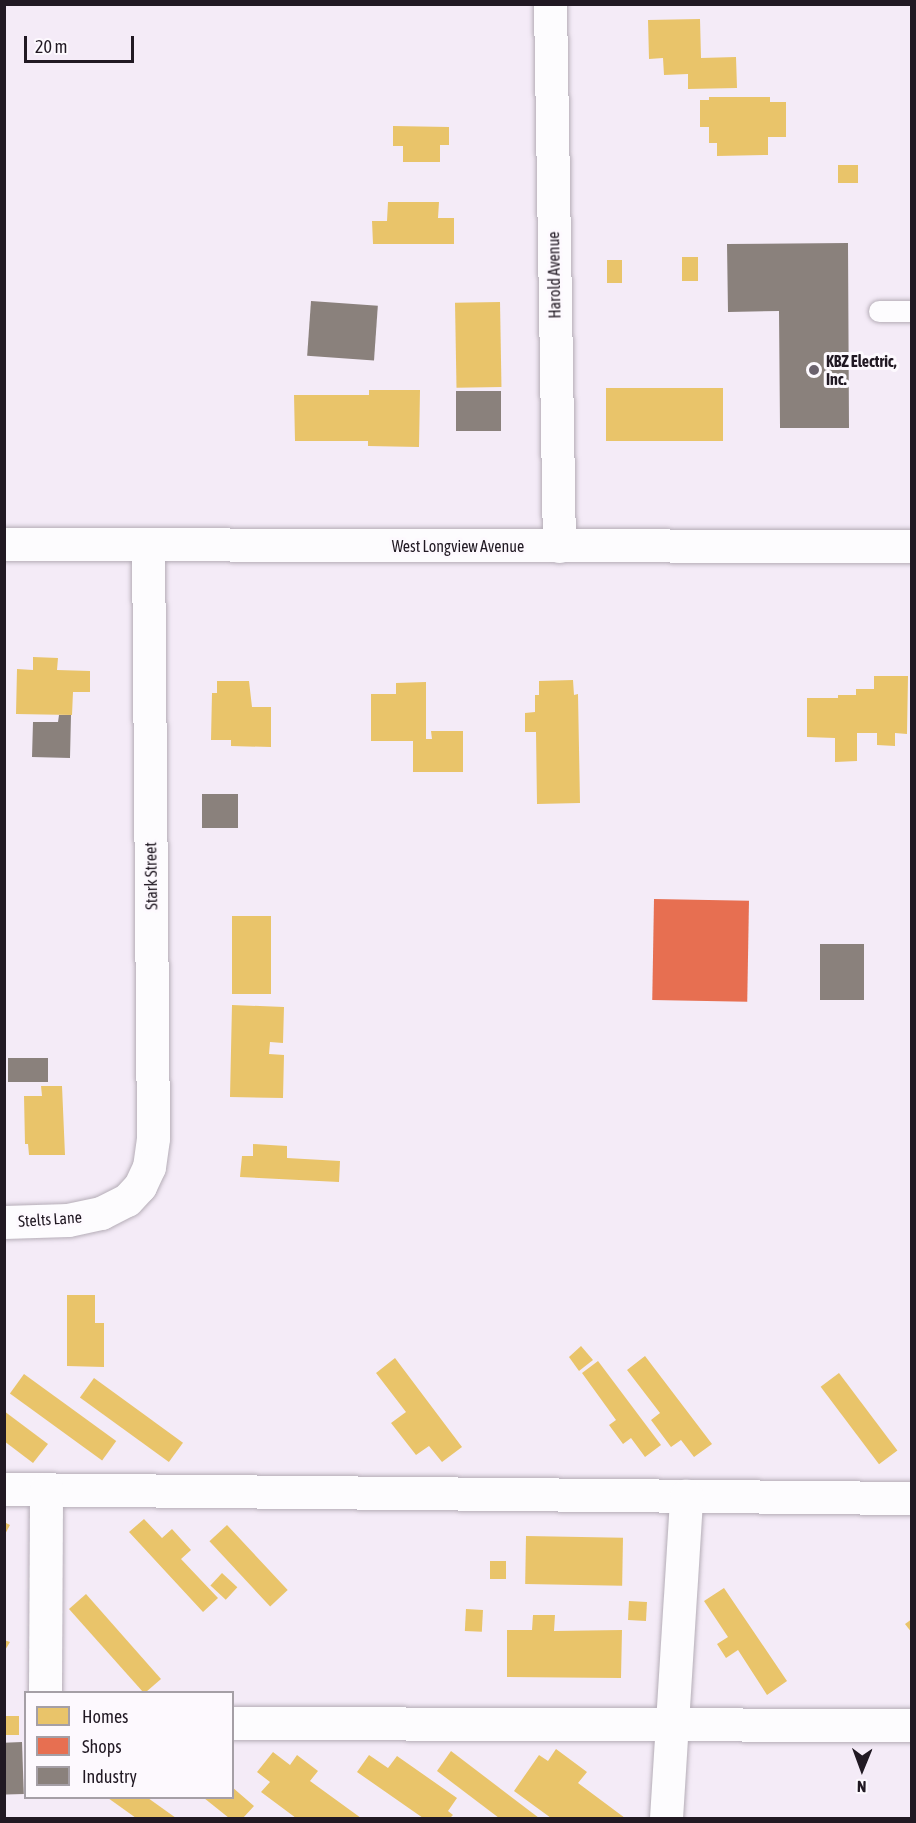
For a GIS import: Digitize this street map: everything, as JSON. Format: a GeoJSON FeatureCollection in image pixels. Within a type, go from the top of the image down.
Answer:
{"type":"FeatureCollection","features":[{"type":"Feature","properties":{"kind":"street","name":"Harold Avenue"},"geometry":{"type":"LineString","coordinates":[[550,4],[559,546]]}},
{"type":"Feature","properties":{"kind":"street","name":"West Longview Avenue"},"geometry":{"type":"LineString","coordinates":[[4,544],[912,546]]}},
{"type":"Feature","properties":{"kind":"street","name":"Stark Street"},"geometry":{"type":"LineString","coordinates":[[128,1200],[140,1186],[149,1167],[153,1138],[148,545]]}},
{"type":"Feature","properties":{"kind":"street","name":"Stelts Lane"},"geometry":{"type":"LineString","coordinates":[[4,1222],[68,1220],[101,1213],[128,1200]]}},
{"type":"Feature","properties":{"kind":"street"},"geometry":{"type":"LineString","coordinates":[[4,1489],[912,1498]]}},
{"type":"Feature","properties":{"kind":"street"},"geometry":{"type":"LineString","coordinates":[[45,1489],[45,1691]]}},
{"type":"Feature","properties":{"kind":"street"},"geometry":{"type":"LineString","coordinates":[[666,1818],[670,1724],[686,1496]]}},
{"type":"Feature","properties":{"kind":"street"},"geometry":{"type":"LineString","coordinates":[[234,1723],[912,1725]]}},
{"type":"Feature","properties":{"kind":"lane"},"geometry":{"type":"LineString","coordinates":[[879,311],[912,311]]}},
{"type":"Feature","properties":{"kind":"building: Homes"},"geometry":{"type":"Polygon","coordinates":[[[700,19],[701,58],[736,57],[737,88],[688,89],[688,74],[664,75],[663,58],[649,59],[648,20],[700,19]]]}},
{"type":"Feature","properties":{"kind":"building: Homes"},"geometry":{"type":"Polygon","coordinates":[[[709,97],[770,97],[770,102],[786,102],[786,137],[768,137],[768,155],[717,156],[717,143],[709,143],[709,127],[700,127],[700,100],[709,100],[709,97]]]}},
{"type":"Feature","properties":{"kind":"building: Homes"},"geometry":{"type":"Polygon","coordinates":[[[393,126],[449,127],[449,145],[440,145],[440,162],[403,162],[403,146],[393,146],[393,126]]]}},
{"type":"Feature","properties":{"kind":"building: Homes"},"geometry":{"type":"Polygon","coordinates":[[[838,165],[858,165],[858,183],[838,183],[838,165]]]}},
{"type":"Feature","properties":{"kind":"building: Homes"},"geometry":{"type":"Polygon","coordinates":[[[388,202],[439,202],[438,218],[454,218],[454,244],[373,244],[372,221],[387,221],[388,202]]]}},
{"type":"Feature","properties":{"kind":"building: Homes"},"geometry":{"type":"Polygon","coordinates":[[[682,257],[698,257],[698,281],[682,281],[682,257]]]}},
{"type":"Feature","properties":{"kind":"building: Homes"},"geometry":{"type":"Polygon","coordinates":[[[607,260],[622,260],[622,283],[607,283],[607,260]]]}},
{"type":"Feature","properties":{"kind":"building: Homes"},"geometry":{"type":"Polygon","coordinates":[[[500,302],[501,387],[456,388],[455,303],[500,302]]]}},
{"type":"Feature","properties":{"kind":"building: Homes"},"geometry":{"type":"Polygon","coordinates":[[[606,388],[723,388],[723,441],[606,441],[606,388]]]}},
{"type":"Feature","properties":{"kind":"building: Homes"},"geometry":{"type":"Polygon","coordinates":[[[369,390],[420,390],[419,447],[368,446],[368,441],[295,441],[294,395],[369,395],[369,390]]]}},
{"type":"Feature","properties":{"kind":"building: Homes"},"geometry":{"type":"Polygon","coordinates":[[[33,657],[58,658],[57,670],[90,671],[90,692],[73,692],[72,715],[16,714],[17,669],[33,670],[33,657]]]}},
{"type":"Feature","properties":{"kind":"building: Homes"},"geometry":{"type":"Polygon","coordinates":[[[874,676],[908,676],[907,734],[895,733],[895,746],[877,745],[877,733],[857,733],[857,761],[835,762],[835,738],[807,737],[807,698],[838,698],[838,695],[856,695],[856,689],[874,689],[874,676]]]}},
{"type":"Feature","properties":{"kind":"building: Homes"},"geometry":{"type":"Polygon","coordinates":[[[573,680],[574,695],[578,694],[580,803],[537,804],[536,732],[525,732],[525,713],[535,712],[535,695],[539,695],[539,681],[573,680]]]}},
{"type":"Feature","properties":{"kind":"building: Homes"},"geometry":{"type":"Polygon","coordinates":[[[217,681],[249,681],[252,707],[271,707],[271,747],[231,746],[231,740],[211,740],[212,693],[217,693],[217,681]]]}},
{"type":"Feature","properties":{"kind":"building: Homes"},"geometry":{"type":"Polygon","coordinates":[[[426,682],[426,739],[432,739],[431,731],[463,731],[463,772],[413,772],[413,741],[371,741],[371,694],[396,694],[396,683],[426,682]]]}},
{"type":"Feature","properties":{"kind":"building: Homes"},"geometry":{"type":"Polygon","coordinates":[[[232,916],[271,916],[271,994],[232,994],[232,916]]]}},
{"type":"Feature","properties":{"kind":"building: Homes"},"geometry":{"type":"Polygon","coordinates":[[[232,1005],[284,1007],[283,1043],[270,1042],[269,1054],[284,1055],[283,1098],[230,1097],[232,1005]]]}},
{"type":"Feature","properties":{"kind":"building: Homes"},"geometry":{"type":"Polygon","coordinates":[[[41,1086],[62,1086],[65,1155],[29,1155],[28,1144],[25,1144],[24,1096],[42,1096],[41,1086]]]}},
{"type":"Feature","properties":{"kind":"building: Homes"},"geometry":{"type":"Polygon","coordinates":[[[253,1144],[287,1146],[287,1158],[340,1161],[339,1182],[240,1177],[242,1156],[253,1156],[253,1144]]]}},
{"type":"Feature","properties":{"kind":"building: Homes"},"geometry":{"type":"Polygon","coordinates":[[[67,1295],[95,1295],[95,1323],[104,1323],[104,1367],[67,1366],[67,1295]]]}},
{"type":"Feature","properties":{"kind":"building: Homes"},"geometry":{"type":"Polygon","coordinates":[[[581,1346],[593,1360],[579,1371],[569,1357],[581,1346]]]}},
{"type":"Feature","properties":{"kind":"building: Homes"},"geometry":{"type":"Polygon","coordinates":[[[645,1356],[712,1444],[694,1457],[681,1440],[671,1447],[651,1420],[660,1413],[627,1370],[645,1356]]]}},
{"type":"Feature","properties":{"kind":"building: Homes"},"geometry":{"type":"Polygon","coordinates":[[[395,1358],[462,1447],[442,1462],[429,1446],[416,1455],[391,1423],[406,1412],[376,1373],[395,1358]]]}},
{"type":"Feature","properties":{"kind":"building: Homes"},"geometry":{"type":"Polygon","coordinates":[[[598,1361],[661,1445],[645,1457],[631,1438],[623,1444],[609,1425],[616,1420],[582,1373],[598,1361]]]}},
{"type":"Feature","properties":{"kind":"building: Homes"},"geometry":{"type":"Polygon","coordinates":[[[839,1373],[897,1450],[879,1464],[821,1387],[839,1373]]]}},
{"type":"Feature","properties":{"kind":"building: Homes"},"geometry":{"type":"Polygon","coordinates":[[[24,1374],[116,1441],[102,1460],[10,1393],[24,1374]]]}},
{"type":"Feature","properties":{"kind":"building: Homes"},"geometry":{"type":"Polygon","coordinates":[[[94,1378],[183,1443],[169,1462],[80,1397],[94,1378]]]}},
{"type":"Feature","properties":{"kind":"building: Homes"},"geometry":{"type":"Polygon","coordinates":[[[4,1411],[48,1444],[33,1463],[4,1441],[4,1411]]]}},
{"type":"Feature","properties":{"kind":"building: Homes"},"geometry":{"type":"Polygon","coordinates":[[[144,1519],[162,1538],[172,1529],[191,1550],[181,1559],[218,1598],[203,1612],[129,1532],[144,1519]]]}},
{"type":"Feature","properties":{"kind":"building: Homes"},"geometry":{"type":"Polygon","coordinates":[[[4,1522],[10,1525],[4,1536],[4,1522]]]}},
{"type":"Feature","properties":{"kind":"building: Homes"},"geometry":{"type":"Polygon","coordinates":[[[227,1525],[288,1590],[270,1606],[209,1541],[227,1525]]]}},
{"type":"Feature","properties":{"kind":"building: Homes"},"geometry":{"type":"Polygon","coordinates":[[[526,1536],[623,1538],[622,1586],[525,1584],[526,1536]]]}},
{"type":"Feature","properties":{"kind":"building: Homes"},"geometry":{"type":"Polygon","coordinates":[[[490,1561],[506,1561],[506,1579],[490,1579],[490,1561]]]}},
{"type":"Feature","properties":{"kind":"building: Homes"},"geometry":{"type":"Polygon","coordinates":[[[222,1573],[237,1587],[226,1600],[210,1585],[222,1573]]]}},
{"type":"Feature","properties":{"kind":"building: Homes"},"geometry":{"type":"Polygon","coordinates":[[[724,1588],[787,1681],[767,1695],[738,1650],[726,1658],[717,1644],[728,1637],[704,1601],[724,1588]]]}},
{"type":"Feature","properties":{"kind":"building: Homes"},"geometry":{"type":"Polygon","coordinates":[[[86,1594],[161,1679],[147,1691],[142,1691],[69,1609],[86,1594]]]}},
{"type":"Feature","properties":{"kind":"building: Homes"},"geometry":{"type":"Polygon","coordinates":[[[629,1601],[647,1602],[646,1621],[628,1620],[629,1601]]]}},
{"type":"Feature","properties":{"kind":"building: Homes"},"geometry":{"type":"Polygon","coordinates":[[[466,1609],[483,1610],[482,1632],[465,1631],[466,1609]]]}},
{"type":"Feature","properties":{"kind":"building: Homes"},"geometry":{"type":"Polygon","coordinates":[[[533,1615],[555,1615],[554,1631],[622,1630],[621,1678],[507,1677],[507,1630],[532,1630],[533,1615]]]}},
{"type":"Feature","properties":{"kind":"building: Homes"},"geometry":{"type":"Polygon","coordinates":[[[912,1619],[912,1633],[905,1624],[912,1619]]]}},
{"type":"Feature","properties":{"kind":"building: Homes"},"geometry":{"type":"Polygon","coordinates":[[[4,1640],[10,1642],[4,1652],[4,1640]]]}},
{"type":"Feature","properties":{"kind":"building: Homes"},"geometry":{"type":"Polygon","coordinates":[[[4,1716],[19,1716],[19,1735],[4,1735],[4,1716]]]}},
{"type":"Feature","properties":{"kind":"building: Homes"},"geometry":{"type":"Polygon","coordinates":[[[556,1749],[587,1772],[578,1783],[625,1818],[551,1818],[514,1791],[539,1755],[548,1761],[556,1749]]]}},
{"type":"Feature","properties":{"kind":"building: Homes"},"geometry":{"type":"Polygon","coordinates":[[[451,1751],[539,1818],[499,1818],[437,1771],[451,1751]]]}},
{"type":"Feature","properties":{"kind":"building: Homes"},"geometry":{"type":"Polygon","coordinates":[[[273,1752],[290,1765],[297,1755],[318,1771],[310,1781],[361,1818],[296,1818],[261,1792],[270,1782],[257,1772],[273,1752]]]}},
{"type":"Feature","properties":{"kind":"building: Homes"},"geometry":{"type":"Polygon","coordinates":[[[369,1755],[388,1768],[397,1756],[457,1798],[448,1811],[453,1815],[450,1818],[423,1818],[357,1772],[369,1755]]]}},
{"type":"Feature","properties":{"kind":"building: Homes"},"geometry":{"type":"Polygon","coordinates":[[[234,1789],[254,1806],[243,1818],[229,1818],[205,1799],[234,1799],[234,1789]]]}},
{"type":"Feature","properties":{"kind":"building: Homes"},"geometry":{"type":"Polygon","coordinates":[[[109,1799],[149,1799],[176,1818],[136,1818],[109,1799]]]}},
{"type":"Feature","properties":{"kind":"building: Shops"},"geometry":{"type":"Polygon","coordinates":[[[654,899],[749,901],[747,1002],[652,1000],[654,899]]]}},
{"type":"Feature","properties":{"kind":"building: Industry","name":"KBZ Electric, Inc."},"geometry":{"type":"Polygon","coordinates":[[[848,243],[849,428],[780,428],[779,311],[728,312],[727,244],[848,243]]]}},
{"type":"Feature","properties":{"kind":"building: Industry"},"geometry":{"type":"Polygon","coordinates":[[[311,301],[378,306],[374,361],[307,356],[311,301]]]}},
{"type":"Feature","properties":{"kind":"building: Industry"},"geometry":{"type":"Polygon","coordinates":[[[456,391],[501,391],[501,431],[456,431],[456,391]]]}},
{"type":"Feature","properties":{"kind":"building: Industry"},"geometry":{"type":"Polygon","coordinates":[[[59,715],[71,715],[70,758],[32,757],[33,722],[58,722],[59,715]]]}},
{"type":"Feature","properties":{"kind":"building: Industry"},"geometry":{"type":"Polygon","coordinates":[[[202,794],[238,794],[238,828],[202,828],[202,794]]]}},
{"type":"Feature","properties":{"kind":"building: Industry"},"geometry":{"type":"Polygon","coordinates":[[[820,944],[864,944],[864,1000],[820,1000],[820,944]]]}},
{"type":"Feature","properties":{"kind":"building: Industry"},"geometry":{"type":"Polygon","coordinates":[[[8,1058],[48,1058],[48,1082],[8,1082],[8,1058]]]}},
{"type":"Feature","properties":{"kind":"building: Industry"},"geometry":{"type":"Polygon","coordinates":[[[22,1742],[24,1794],[6,1795],[4,1743],[22,1742]]]}},
{"type":"Feature","properties":{"kind":"place","name":"KBZ Electric, Inc."},"geometry":{"type":"Point","coordinates":[814,370]}}]}
